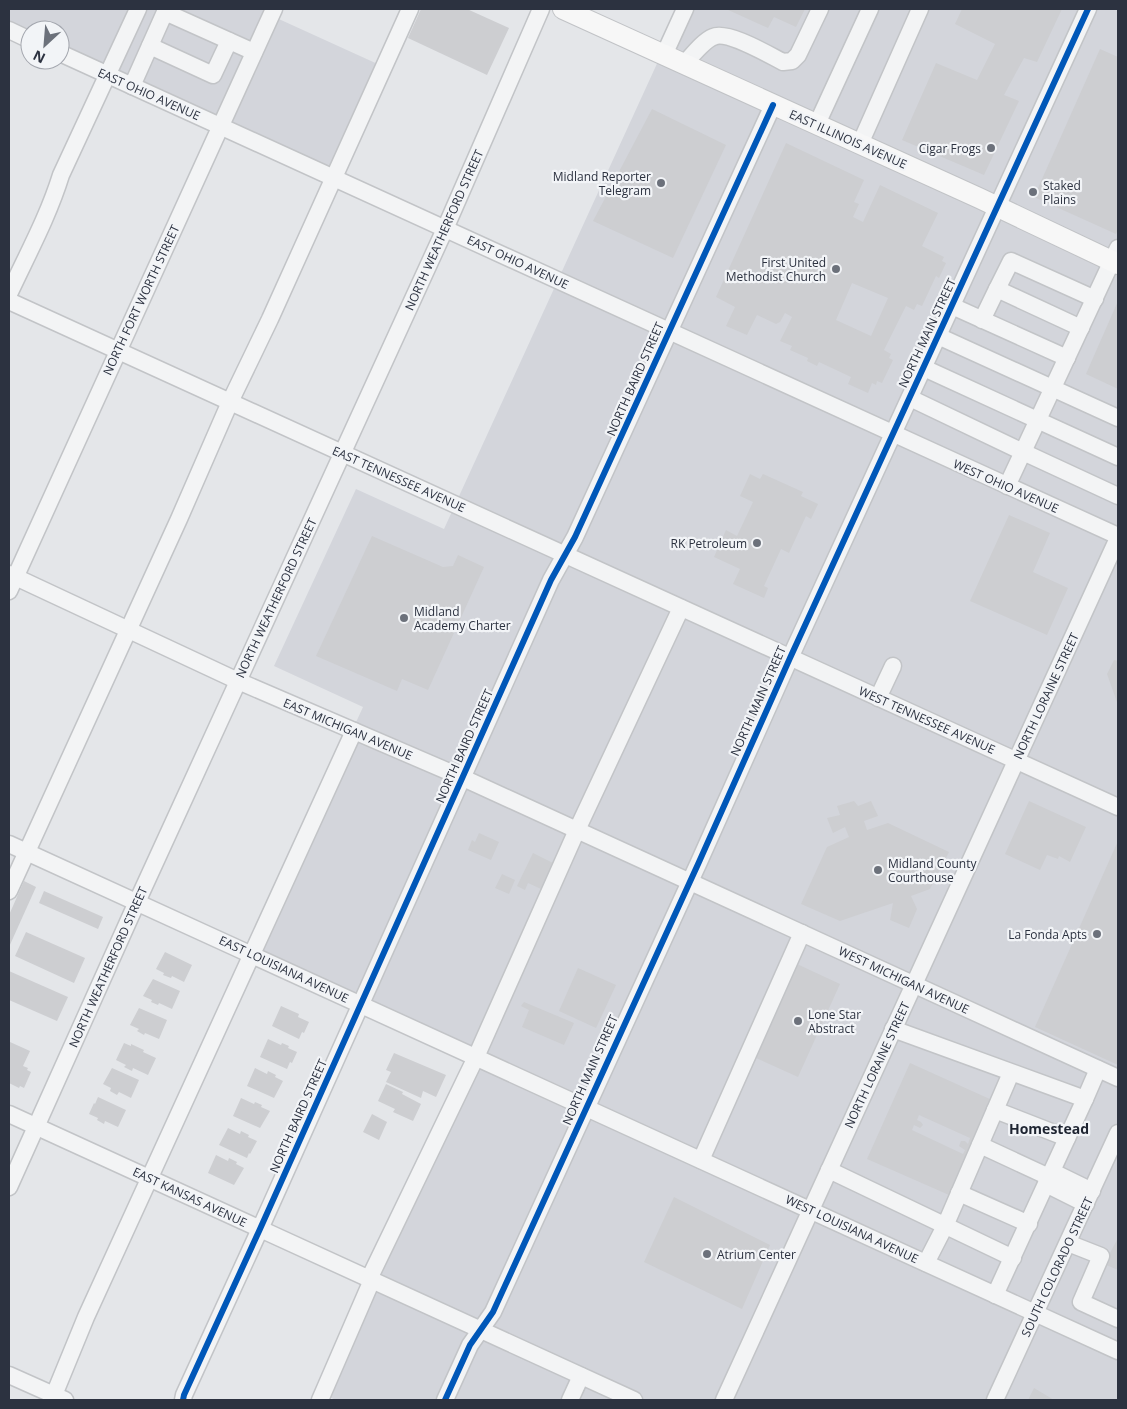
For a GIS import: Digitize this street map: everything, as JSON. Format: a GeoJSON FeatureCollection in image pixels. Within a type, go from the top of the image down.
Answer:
{"type":"FeatureCollection","features":[{"type":"Feature","properties":{"kind":"main road","name":"EAST ILLINOIS AVENUE"},"geometry":{"type":"LineString","coordinates":[[563,9],[998,207],[1116,258]]}},
{"type":"Feature","properties":{"kind":"street"},"geometry":{"type":"LineString","coordinates":[[9,294],[47,215],[61,175],[138,9]]}},
{"type":"Feature","properties":{"kind":"street","name":"NORTH FORT WORTH STREET"},"geometry":{"type":"LineString","coordinates":[[11,581],[274,9]]}},
{"type":"Feature","properties":{"kind":"street"},"geometry":{"type":"LineString","coordinates":[[9,891],[410,9]]}},
{"type":"Feature","properties":{"kind":"street","name":"NORTH WEATHERFORD STREET"},"geometry":{"type":"LineString","coordinates":[[9,1187],[137,902],[445,229],[541,9]]}},
{"type":"Feature","properties":{"kind":"street"},"geometry":{"type":"LineString","coordinates":[[664,55],[685,9]]}},
{"type":"Feature","properties":{"kind":"street"},"geometry":{"type":"LineString","coordinates":[[684,64],[714,36],[721,35],[730,37],[783,62],[792,61],[798,55],[820,9]]}},
{"type":"Feature","properties":{"kind":"street"},"geometry":{"type":"LineString","coordinates":[[817,124],[870,9]]}},
{"type":"Feature","properties":{"kind":"street"},"geometry":{"type":"LineString","coordinates":[[860,144],[920,9]]}},
{"type":"Feature","properties":{"kind":"street","name":"NORTH MAIN STREET"},"geometry":{"type":"LineString","coordinates":[[445,1400],[470,1345],[493,1312],[1088,9]]}},
{"type":"Feature","properties":{"kind":"street"},"geometry":{"type":"LineString","coordinates":[[132,86],[166,10],[254,52]]}},
{"type":"Feature","properties":{"kind":"street"},"geometry":{"type":"LineString","coordinates":[[150,46],[214,75],[229,41]]}},
{"type":"Feature","properties":{"kind":"street","name":"EAST OHIO AVENUE"},"geometry":{"type":"LineString","coordinates":[[70,58],[893,435]]}},
{"type":"Feature","properties":{"kind":"street","name":"NORTH BAIRD STREET"},"geometry":{"type":"LineString","coordinates":[[183,1400],[461,777],[551,580],[575,537],[773,105]]}},
{"type":"Feature","properties":{"kind":"street"},"geometry":{"type":"LineString","coordinates":[[1007,486],[1094,299],[1116,258]]}},
{"type":"Feature","properties":{"kind":"street"},"geometry":{"type":"LineString","coordinates":[[982,320],[1010,261],[1094,299]]}},
{"type":"Feature","properties":{"kind":"street"},"geometry":{"type":"LineString","coordinates":[[997,289],[1081,328]]}},
{"type":"Feature","properties":{"kind":"street","name":"EAST TENNESSEE AVENUE"},"geometry":{"type":"LineString","coordinates":[[9,301],[790,658]]}},
{"type":"Feature","properties":{"kind":"street"},"geometry":{"type":"LineString","coordinates":[[952,306],[1067,358]]}},
{"type":"Feature","properties":{"kind":"street"},"geometry":{"type":"LineString","coordinates":[[938,336],[1118,418]]}},
{"type":"Feature","properties":{"kind":"street"},"geometry":{"type":"LineString","coordinates":[[924,368],[1118,457]]}},
{"type":"Feature","properties":{"kind":"street"},"geometry":{"type":"LineString","coordinates":[[910,398],[1118,496]]}},
{"type":"Feature","properties":{"kind":"street","name":"WEST OHIO AVENUE"},"geometry":{"type":"LineString","coordinates":[[893,435],[1118,537]]}},
{"type":"Feature","properties":{"kind":"street","name":"NORTH LORAINE STREET"},"geometry":{"type":"LineString","coordinates":[[724,1400],[1118,537]]}},
{"type":"Feature","properties":{"kind":"street","name":"EAST MICHIGAN AVENUE"},"geometry":{"type":"LineString","coordinates":[[11,581],[128,630],[238,681],[461,777],[689,882]]}},
{"type":"Feature","properties":{"kind":"street"},"geometry":{"type":"LineString","coordinates":[[320,1400],[370,1279],[476,1057],[577,830],[681,608]]}},
{"type":"Feature","properties":{"kind":"street","name":"WEST TENNESSEE AVENUE"},"geometry":{"type":"LineString","coordinates":[[790,658],[1118,807]]}},
{"type":"Feature","properties":{"kind":"street"},"geometry":{"type":"LineString","coordinates":[[878,698],[893,666]]}},
{"type":"Feature","properties":{"kind":"street"},"geometry":{"type":"LineString","coordinates":[[9,1375],[59,1398],[86,1317],[354,731]]}},
{"type":"Feature","properties":{"kind":"street","name":"EAST LOUISIANA AVENUE"},"geometry":{"type":"LineString","coordinates":[[9,844],[586,1107]]}},
{"type":"Feature","properties":{"kind":"street","name":"WEST MICHIGAN AVENUE"},"geometry":{"type":"LineString","coordinates":[[689,882],[1118,1078]]}},
{"type":"Feature","properties":{"kind":"street"},"geometry":{"type":"LineString","coordinates":[[701,1160],[802,933]]}},
{"type":"Feature","properties":{"kind":"street"},"geometry":{"type":"LineString","coordinates":[[894,1029],[1085,1099]]}},
{"type":"Feature","properties":{"kind":"street"},"geometry":{"type":"LineString","coordinates":[[995,1295],[1050,1178],[1098,1068]]}},
{"type":"Feature","properties":{"kind":"street"},"geometry":{"type":"LineString","coordinates":[[926,1263],[945,1226],[1011,1072]]}},
{"type":"Feature","properties":{"kind":"street","name":"WEST LOUISIANA AVENUE"},"geometry":{"type":"LineString","coordinates":[[586,1107],[1111,1348]]}},
{"type":"Feature","properties":{"kind":"street"},"geometry":{"type":"LineString","coordinates":[[995,1110],[1067,1138]]}},
{"type":"Feature","properties":{"kind":"street","name":"EAST KANSAS AVENUE"},"geometry":{"type":"LineString","coordinates":[[9,1114],[634,1400]]}},
{"type":"Feature","properties":{"kind":"street","name":"SOUTH COLORADO STREET"},"geometry":{"type":"LineString","coordinates":[[995,1400],[1118,1133]]}},
{"type":"Feature","properties":{"kind":"street"},"geometry":{"type":"LineString","coordinates":[[980,1145],[1089,1198]]}},
{"type":"Feature","properties":{"kind":"street"},"geometry":{"type":"LineString","coordinates":[[829,1170],[1013,1258]]}},
{"type":"Feature","properties":{"kind":"street"},"geometry":{"type":"LineString","coordinates":[[959,1193],[1029,1224]]}},
{"type":"Feature","properties":{"kind":"street"},"geometry":{"type":"LineString","coordinates":[[1068,1243],[1102,1256],[1081,1302],[1117,1319],[1111,1348]]}},
{"type":"Feature","properties":{"kind":"street"},"geometry":{"type":"LineString","coordinates":[[570,1400],[581,1376]]}},
{"type":"Feature","properties":{"kind":"shaded area"},"geometry":{"type":"Polygon","coordinates":[[[9,9],[272,9],[270,15],[382,66],[330,178],[70,60],[70,20],[20,20],[20,36],[9,31],[9,9]]]}},
{"type":"Feature","properties":{"kind":"shaded area"},"geometry":{"type":"Polygon","coordinates":[[[682,9],[1118,9],[1118,1400],[336,1400],[327,1396],[474,1058],[250,954],[363,707],[274,666],[356,489],[444,529],[682,9]]]}},
{"type":"Feature","properties":{"kind":"building"},"geometry":{"type":"Polygon","coordinates":[[[421,9],[467,9],[509,28],[487,75],[408,38],[421,9]]]}},
{"type":"Feature","properties":{"kind":"building"},"geometry":{"type":"Polygon","coordinates":[[[726,9],[805,9],[796,27],[774,17],[768,28],[726,9]]]}},
{"type":"Feature","properties":{"kind":"building"},"geometry":{"type":"Polygon","coordinates":[[[962,9],[1062,9],[1037,62],[1024,58],[1004,95],[1019,101],[984,175],[902,140],[936,63],[977,80],[995,44],[955,24],[962,9]]]}},
{"type":"Feature","properties":{"kind":"building"},"geometry":{"type":"Polygon","coordinates":[[[1100,49],[1118,57],[1118,229],[1116,234],[1034,197],[1100,49]]]}},
{"type":"Feature","properties":{"kind":"building","name":"Midland Reporter Telegram"},"geometry":{"type":"Polygon","coordinates":[[[652,109],[726,145],[673,258],[593,221],[652,109]]]}},
{"type":"Feature","properties":{"kind":"building","name":"First United Methodist Church"},"geometry":{"type":"Polygon","coordinates":[[[786,143],[864,180],[854,202],[859,204],[853,217],[863,222],[880,185],[938,213],[922,246],[944,257],[942,261],[946,263],[939,278],[936,276],[922,306],[917,304],[914,310],[906,306],[884,350],[891,354],[889,358],[893,360],[882,383],[877,381],[876,385],[872,383],[868,393],[848,384],[851,377],[819,362],[817,366],[807,361],[808,358],[790,350],[792,346],[780,341],[792,317],[785,313],[780,322],[776,324],[757,315],[747,335],[726,326],[735,307],[716,297],[786,143]],[[852,283],[836,320],[871,336],[888,298],[852,283]]]}},
{"type":"Feature","properties":{"kind":"building"},"geometry":{"type":"Polygon","coordinates":[[[1118,301],[1118,389],[1086,374],[1118,301]]]}},
{"type":"Feature","properties":{"kind":"building","name":"RK Petroleum"},"geometry":{"type":"Polygon","coordinates":[[[750,474],[760,479],[763,474],[803,492],[801,496],[818,504],[811,519],[806,516],[789,553],[781,549],[764,586],[768,588],[764,598],[733,584],[740,569],[714,557],[726,530],[737,536],[753,502],[740,496],[750,474]]]}},
{"type":"Feature","properties":{"kind":"building"},"geometry":{"type":"Polygon","coordinates":[[[1009,515],[1050,533],[1033,572],[1068,588],[1047,635],[970,601],[1009,515]]]}},
{"type":"Feature","properties":{"kind":"building"},"geometry":{"type":"Polygon","coordinates":[[[372,536],[443,567],[453,566],[458,555],[484,567],[428,690],[402,679],[397,691],[316,656],[372,536]]]}},
{"type":"Feature","properties":{"kind":"building"},"geometry":{"type":"Polygon","coordinates":[[[1114,660],[1118,661],[1118,705],[1107,674],[1114,660]]]}},
{"type":"Feature","properties":{"kind":"building","name":"Midland County Courthouse"},"geometry":{"type":"Polygon","coordinates":[[[854,801],[858,806],[871,801],[878,816],[864,821],[867,830],[888,823],[949,852],[930,889],[911,896],[917,909],[909,928],[890,920],[893,903],[840,921],[801,904],[827,847],[849,837],[845,827],[833,833],[827,818],[840,815],[837,806],[854,801]]]}},
{"type":"Feature","properties":{"kind":"building"},"geometry":{"type":"Polygon","coordinates":[[[1029,801],[1086,827],[1070,862],[1059,856],[1058,859],[1047,855],[1040,870],[1005,854],[1029,801]]]}},
{"type":"Feature","properties":{"kind":"building"},"geometry":{"type":"Polygon","coordinates":[[[479,833],[499,842],[491,860],[468,850],[472,840],[475,842],[479,833]]]}},
{"type":"Feature","properties":{"kind":"building","name":"La Fonda Apts"},"geometry":{"type":"Polygon","coordinates":[[[1118,841],[1118,1065],[1035,1027],[1118,841]]]}},
{"type":"Feature","properties":{"kind":"building"},"geometry":{"type":"Polygon","coordinates":[[[533,853],[553,863],[541,889],[528,883],[525,890],[517,886],[533,853]]]}},
{"type":"Feature","properties":{"kind":"building"},"geometry":{"type":"Polygon","coordinates":[[[502,874],[515,880],[509,894],[495,888],[502,874]]]}},
{"type":"Feature","properties":{"kind":"building"},"geometry":{"type":"Polygon","coordinates":[[[24,881],[36,887],[9,947],[9,915],[24,881]]]}},
{"type":"Feature","properties":{"kind":"building"},"geometry":{"type":"Polygon","coordinates":[[[44,891],[103,917],[98,929],[39,903],[44,891]]]}},
{"type":"Feature","properties":{"kind":"building"},"geometry":{"type":"Polygon","coordinates":[[[26,932],[85,958],[74,983],[15,956],[26,932]]]}},
{"type":"Feature","properties":{"kind":"building"},"geometry":{"type":"Polygon","coordinates":[[[165,952],[192,965],[184,982],[172,976],[171,978],[163,975],[164,973],[156,969],[165,952]]]}},
{"type":"Feature","properties":{"kind":"building","name":"Lone Star Abstract"},"geometry":{"type":"Polygon","coordinates":[[[797,964],[840,984],[798,1077],[756,1058],[797,964]]]}},
{"type":"Feature","properties":{"kind":"building"},"geometry":{"type":"Polygon","coordinates":[[[578,968],[616,985],[596,1028],[559,1011],[578,968]]]}},
{"type":"Feature","properties":{"kind":"building"},"geometry":{"type":"Polygon","coordinates":[[[9,971],[68,997],[57,1021],[9,1000],[9,971]]]}},
{"type":"Feature","properties":{"kind":"building"},"geometry":{"type":"Polygon","coordinates":[[[153,979],[180,991],[172,1009],[159,1003],[158,1005],[151,1002],[152,1000],[143,996],[153,979]]]}},
{"type":"Feature","properties":{"kind":"building"},"geometry":{"type":"Polygon","coordinates":[[[524,1002],[574,1023],[564,1045],[522,1027],[529,1010],[521,1006],[524,1002]]]}},
{"type":"Feature","properties":{"kind":"building"},"geometry":{"type":"Polygon","coordinates":[[[281,1006],[299,1014],[298,1017],[309,1022],[299,1039],[272,1026],[281,1006]]]}},
{"type":"Feature","properties":{"kind":"building"},"geometry":{"type":"Polygon","coordinates":[[[139,1008],[167,1020],[159,1039],[145,1033],[144,1035],[137,1031],[139,1029],[130,1025],[139,1008]]]}},
{"type":"Feature","properties":{"kind":"building"},"geometry":{"type":"Polygon","coordinates":[[[268,1039],[281,1045],[282,1043],[289,1046],[288,1048],[297,1052],[287,1069],[260,1057],[268,1039]]]}},
{"type":"Feature","properties":{"kind":"building"},"geometry":{"type":"Polygon","coordinates":[[[10,1042],[30,1051],[23,1066],[31,1072],[24,1088],[20,1086],[19,1088],[9,1083],[10,1042]]]}},
{"type":"Feature","properties":{"kind":"building"},"geometry":{"type":"Polygon","coordinates":[[[124,1043],[144,1050],[143,1052],[156,1058],[148,1075],[133,1068],[132,1071],[124,1067],[126,1065],[116,1060],[124,1043]]]}},
{"type":"Feature","properties":{"kind":"building"},"geometry":{"type":"Polygon","coordinates":[[[394,1053],[446,1075],[436,1097],[423,1091],[421,1098],[386,1082],[391,1072],[386,1070],[394,1053]]]}},
{"type":"Feature","properties":{"kind":"building"},"geometry":{"type":"Polygon","coordinates":[[[910,1063],[992,1100],[949,1195],[867,1159],[910,1063]],[[919,1115],[917,1120],[923,1125],[920,1128],[914,1125],[912,1130],[963,1154],[965,1150],[959,1146],[961,1141],[965,1141],[968,1144],[970,1138],[919,1115]]]}},
{"type":"Feature","properties":{"kind":"building"},"geometry":{"type":"Polygon","coordinates":[[[112,1068],[139,1080],[131,1098],[119,1092],[117,1095],[110,1091],[111,1088],[103,1084],[112,1068]]]}},
{"type":"Feature","properties":{"kind":"building"},"geometry":{"type":"Polygon","coordinates":[[[255,1068],[267,1074],[268,1071],[283,1081],[274,1098],[247,1086],[255,1068]]]}},
{"type":"Feature","properties":{"kind":"building"},"geometry":{"type":"Polygon","coordinates":[[[386,1084],[421,1104],[413,1121],[393,1112],[395,1109],[378,1101],[386,1084]]]}},
{"type":"Feature","properties":{"kind":"building"},"geometry":{"type":"Polygon","coordinates":[[[98,1097],[126,1110],[118,1127],[105,1121],[104,1124],[97,1120],[98,1118],[89,1114],[98,1097]]]}},
{"type":"Feature","properties":{"kind":"building"},"geometry":{"type":"Polygon","coordinates":[[[241,1098],[254,1104],[255,1102],[262,1105],[261,1107],[270,1111],[260,1128],[233,1116],[241,1098]]]}},
{"type":"Feature","properties":{"kind":"building"},"geometry":{"type":"Polygon","coordinates":[[[372,1114],[387,1122],[379,1140],[363,1132],[372,1114]]]}},
{"type":"Feature","properties":{"kind":"building"},"geometry":{"type":"Polygon","coordinates":[[[228,1128],[240,1134],[241,1131],[257,1141],[247,1158],[219,1145],[228,1128]]]}},
{"type":"Feature","properties":{"kind":"building"},"geometry":{"type":"Polygon","coordinates":[[[216,1155],[228,1161],[229,1158],[244,1168],[234,1185],[208,1173],[216,1155]]]}},
{"type":"Feature","properties":{"kind":"building","name":"Atrium Center"},"geometry":{"type":"Polygon","coordinates":[[[674,1197],[770,1245],[742,1309],[644,1262],[674,1197]]]}},
{"type":"Feature","properties":{"kind":"building"},"geometry":{"type":"Polygon","coordinates":[[[1118,1238],[1118,1270],[1104,1264],[1118,1238]]]}},
{"type":"Feature","properties":{"kind":"building"},"geometry":{"type":"Polygon","coordinates":[[[1034,1388],[1054,1400],[1028,1400],[1034,1388]]]}},
{"type":"Feature","properties":{"kind":"cycle path"},"geometry":{"type":"LineString","coordinates":[[445,1400],[470,1345],[493,1312],[1088,9]]}},
{"type":"Feature","properties":{"kind":"cycle path"},"geometry":{"type":"LineString","coordinates":[[183,1400],[551,580],[575,537],[773,105]]}},
{"type":"Feature","properties":{"kind":"place","name":"Cigar Frogs"},"geometry":{"type":"Point","coordinates":[991,148]}},
{"type":"Feature","properties":{"kind":"place","name":"Midland Reporter Telegram"},"geometry":{"type":"Point","coordinates":[661,183]}},
{"type":"Feature","properties":{"kind":"place","name":"Staked Plains"},"geometry":{"type":"Point","coordinates":[1033,192]}},
{"type":"Feature","properties":{"kind":"place","name":"First United Methodist Church"},"geometry":{"type":"Point","coordinates":[836,269]}},
{"type":"Feature","properties":{"kind":"place","name":"RK Petroleum"},"geometry":{"type":"Point","coordinates":[757,543]}},
{"type":"Feature","properties":{"kind":"place","name":"Midland Academy Charter"},"geometry":{"type":"Point","coordinates":[404,618]}},
{"type":"Feature","properties":{"kind":"place","name":"Midland County Courthouse"},"geometry":{"type":"Point","coordinates":[878,870]}},
{"type":"Feature","properties":{"kind":"place","name":"La Fonda Apts"},"geometry":{"type":"Point","coordinates":[1097,934]}},
{"type":"Feature","properties":{"kind":"place","name":"Lone Star Abstract"},"geometry":{"type":"Point","coordinates":[798,1021]}},
{"type":"Feature","properties":{"kind":"place","name":"Atrium Center"},"geometry":{"type":"Point","coordinates":[707,1254]}},
{"type":"Feature","properties":{"kind":"district","name":"Homestead"},"geometry":{"type":"Point","coordinates":[1049,1128]}}]}
